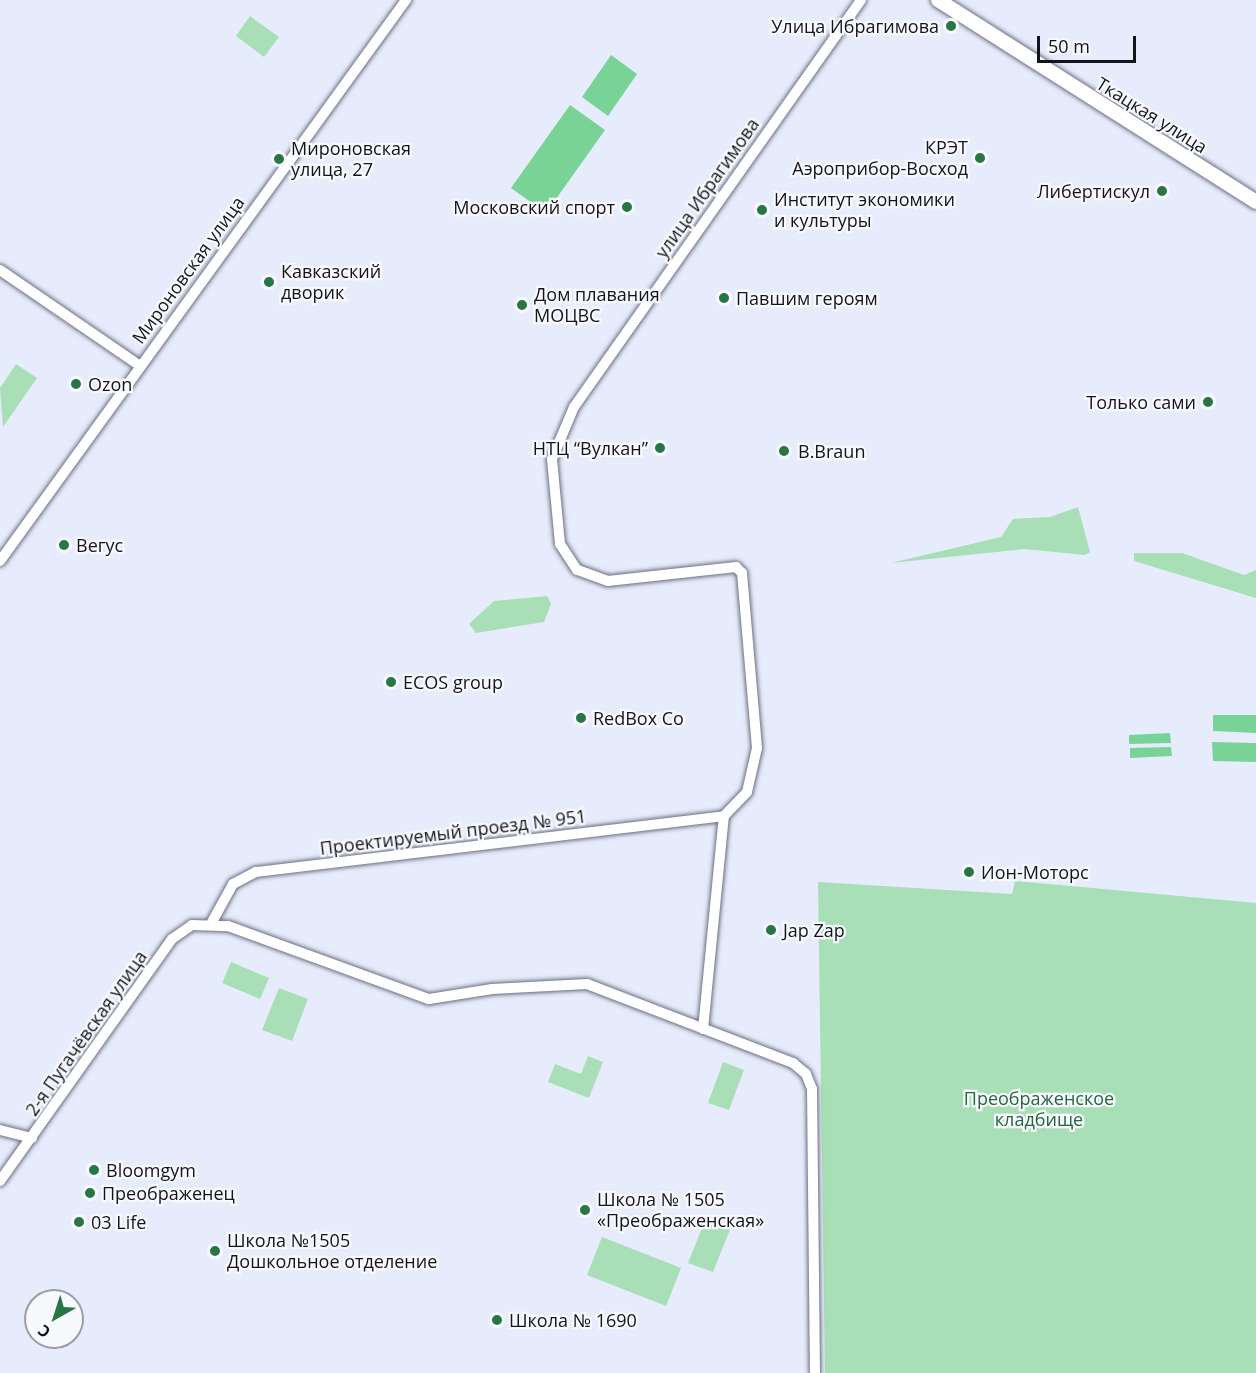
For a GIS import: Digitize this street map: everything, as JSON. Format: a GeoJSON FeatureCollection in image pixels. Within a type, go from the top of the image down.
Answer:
{"type":"FeatureCollection","features":[{"type":"Feature","properties":{"kind":"street","name":"Мироновская улица"},"geometry":{"type":"LineString","coordinates":[[0,561],[139,365],[406,0]]}},
{"type":"Feature","properties":{"kind":"street","name":"улица Ибрагимова"},"geometry":{"type":"LineString","coordinates":[[724,816],[747,792],[757,748],[742,573],[736,567],[608,581],[577,570],[562,552],[551,491],[552,459],[562,426],[861,0]]}},
{"type":"Feature","properties":{"kind":"street","name":"Ткацкая улица"},"geometry":{"type":"LineString","coordinates":[[938,0],[1256,202]]}},
{"type":"Feature","properties":{"kind":"street"},"geometry":{"type":"LineString","coordinates":[[0,270],[139,365]]}},
{"type":"Feature","properties":{"kind":"street"},"geometry":{"type":"LineString","coordinates":[[704,1029],[724,816]]}},
{"type":"Feature","properties":{"kind":"street","name":"Проектируемый проезд № 951"},"geometry":{"type":"LineString","coordinates":[[212,922],[233,885],[256,872],[724,816]]}},
{"type":"Feature","properties":{"kind":"street"},"geometry":{"type":"LineString","coordinates":[[212,922],[429,999],[492,989],[587,984],[793,1063],[812,1089],[815,1373]]}},
{"type":"Feature","properties":{"kind":"street","name":"2-я Пугачёвская улица"},"geometry":{"type":"LineString","coordinates":[[0,1181],[172,939],[192,926],[212,922]]}},
{"type":"Feature","properties":{"kind":"street"},"geometry":{"type":"LineString","coordinates":[[0,1130],[32,1138]]}},
{"type":"Feature","properties":{"kind":"green space"},"geometry":{"type":"Polygon","coordinates":[[[250,16],[279,37],[264,57],[236,36],[250,16]]]}},
{"type":"Feature","properties":{"kind":"green space"},"geometry":{"type":"Polygon","coordinates":[[[16,364],[37,378],[3,427],[0,388],[16,364]]]}},
{"type":"Feature","properties":{"kind":"green space"},"geometry":{"type":"Polygon","coordinates":[[[1078,507],[1090,552],[1085,555],[1024,549],[891,563],[1001,537],[1013,519],[1050,517],[1078,507]]]}},
{"type":"Feature","properties":{"kind":"green space"},"geometry":{"type":"Polygon","coordinates":[[[1134,553],[1182,553],[1244,575],[1256,570],[1256,598],[1134,561],[1134,553]]]}},
{"type":"Feature","properties":{"kind":"green space"},"geometry":{"type":"Polygon","coordinates":[[[547,596],[551,604],[544,622],[476,633],[469,624],[494,601],[547,596]]]}},
{"type":"Feature","properties":{"kind":"green space","name":"Преображенское кладбище"},"geometry":{"type":"Polygon","coordinates":[[[1015,881],[1256,903],[1256,1373],[825,1373],[818,882],[1012,894],[1015,881]]]}},
{"type":"Feature","properties":{"kind":"green space"},"geometry":{"type":"Polygon","coordinates":[[[231,962],[269,978],[260,999],[222,983],[231,962]]]}},
{"type":"Feature","properties":{"kind":"green space"},"geometry":{"type":"Polygon","coordinates":[[[279,988],[308,999],[292,1041],[262,1030],[279,988]]]}},
{"type":"Feature","properties":{"kind":"green space"},"geometry":{"type":"Polygon","coordinates":[[[588,1056],[603,1062],[589,1098],[548,1082],[555,1064],[581,1074],[588,1056]]]}},
{"type":"Feature","properties":{"kind":"green space"},"geometry":{"type":"Polygon","coordinates":[[[723,1062],[744,1070],[729,1110],[708,1103],[723,1062]]]}},
{"type":"Feature","properties":{"kind":"green space"},"geometry":{"type":"Polygon","coordinates":[[[706,1218],[731,1227],[713,1272],[688,1263],[706,1218]]]}},
{"type":"Feature","properties":{"kind":"green space"},"geometry":{"type":"Polygon","coordinates":[[[602,1237],[681,1268],[666,1306],[587,1275],[602,1237]]]}},
{"type":"Feature","properties":{"kind":"shaded area"},"geometry":{"type":"Polygon","coordinates":[[[611,55],[637,74],[608,116],[582,97],[611,55]]]}},
{"type":"Feature","properties":{"kind":"shaded area"},"geometry":{"type":"Polygon","coordinates":[[[570,105],[605,130],[546,213],[511,188],[570,105]]]}},
{"type":"Feature","properties":{"kind":"shaded area"},"geometry":{"type":"Polygon","coordinates":[[[1213,715],[1256,715],[1256,733],[1213,731],[1213,715]]]}},
{"type":"Feature","properties":{"kind":"shaded area"},"geometry":{"type":"Polygon","coordinates":[[[1170,733],[1171,743],[1129,744],[1129,735],[1170,733]]]}},
{"type":"Feature","properties":{"kind":"shaded area"},"geometry":{"type":"Polygon","coordinates":[[[1212,742],[1256,743],[1256,762],[1213,761],[1212,742]]]}},
{"type":"Feature","properties":{"kind":"shaded area"},"geometry":{"type":"Polygon","coordinates":[[[1171,747],[1172,756],[1130,758],[1130,748],[1171,747]]]}},
{"type":"Feature","properties":{"kind":"place","name":"Улица Ибрагимова"},"geometry":{"type":"Point","coordinates":[951,26]}},
{"type":"Feature","properties":{"kind":"place","name":"КРЭТ Аэроприбор-Восход"},"geometry":{"type":"Point","coordinates":[980,158]}},
{"type":"Feature","properties":{"kind":"place","name":"Мироновская улица, 27"},"geometry":{"type":"Point","coordinates":[279,159]}},
{"type":"Feature","properties":{"kind":"place","name":"Либертискул"},"geometry":{"type":"Point","coordinates":[1162,191]}},
{"type":"Feature","properties":{"kind":"place","name":"Московский спорт"},"geometry":{"type":"Point","coordinates":[627,207]}},
{"type":"Feature","properties":{"kind":"place","name":"Институт экономики и культуры"},"geometry":{"type":"Point","coordinates":[762,210]}},
{"type":"Feature","properties":{"kind":"place","name":"Кавказский дворик"},"geometry":{"type":"Point","coordinates":[269,282]}},
{"type":"Feature","properties":{"kind":"place","name":"Павшим героям"},"geometry":{"type":"Point","coordinates":[724,298]}},
{"type":"Feature","properties":{"kind":"place","name":"Дом плавания МОЦВС"},"geometry":{"type":"Point","coordinates":[522,305]}},
{"type":"Feature","properties":{"kind":"place","name":"Ozon"},"geometry":{"type":"Point","coordinates":[76,384]}},
{"type":"Feature","properties":{"kind":"place","name":"Только сами"},"geometry":{"type":"Point","coordinates":[1208,402]}},
{"type":"Feature","properties":{"kind":"place","name":"НТЦ “Вулкан”"},"geometry":{"type":"Point","coordinates":[660,448]}},
{"type":"Feature","properties":{"kind":"place","name":"B.Braun"},"geometry":{"type":"Point","coordinates":[784,451]}},
{"type":"Feature","properties":{"kind":"place","name":"Вегус"},"geometry":{"type":"Point","coordinates":[64,545]}},
{"type":"Feature","properties":{"kind":"place","name":"ECOS group"},"geometry":{"type":"Point","coordinates":[391,682]}},
{"type":"Feature","properties":{"kind":"place","name":"RedBox Co"},"geometry":{"type":"Point","coordinates":[581,718]}},
{"type":"Feature","properties":{"kind":"place","name":"Ион-Моторс"},"geometry":{"type":"Point","coordinates":[969,872]}},
{"type":"Feature","properties":{"kind":"place","name":"Jap Zap"},"geometry":{"type":"Point","coordinates":[771,930]}},
{"type":"Feature","properties":{"kind":"place","name":"Bloomgym"},"geometry":{"type":"Point","coordinates":[94,1170]}},
{"type":"Feature","properties":{"kind":"place","name":"Преображенец"},"geometry":{"type":"Point","coordinates":[90,1193]}},
{"type":"Feature","properties":{"kind":"place","name":"Школа № 1505 «Преображенская»"},"geometry":{"type":"Point","coordinates":[585,1210]}},
{"type":"Feature","properties":{"kind":"place","name":"03 Life"},"geometry":{"type":"Point","coordinates":[79,1222]}},
{"type":"Feature","properties":{"kind":"place","name":"Школа №1505 Дошкольное отделение"},"geometry":{"type":"Point","coordinates":[215,1251]}},
{"type":"Feature","properties":{"kind":"place","name":"Школа № 1690"},"geometry":{"type":"Point","coordinates":[497,1320]}}]}
